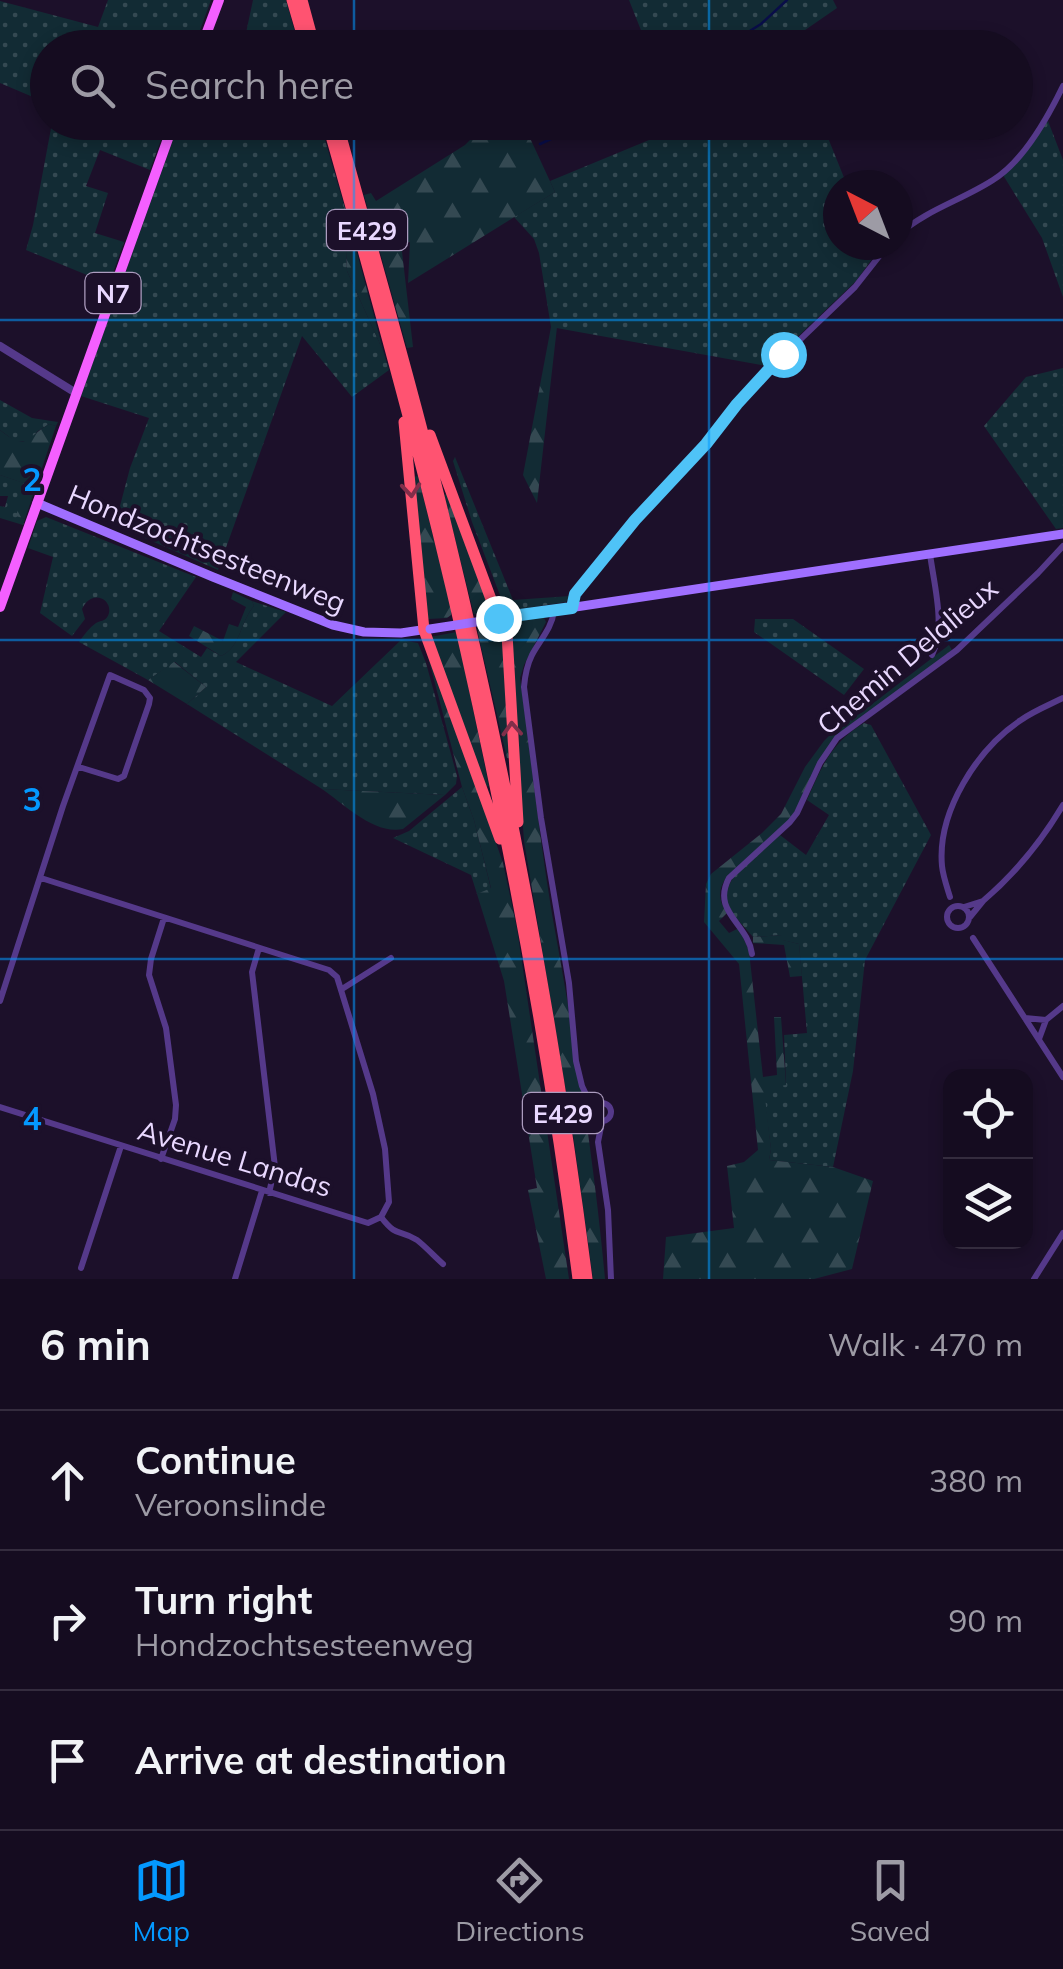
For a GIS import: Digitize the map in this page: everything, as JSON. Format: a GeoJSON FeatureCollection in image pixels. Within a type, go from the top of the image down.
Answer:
{"type":"FeatureCollection","features":[{"type":"Feature","properties":{"kind":"highway"},"geometry":{"type":"LineString","coordinates":[[292,0],[301,30]]}},
{"type":"Feature","properties":{"kind":"highway"},"geometry":{"type":"LineString","coordinates":[[302,0],[311,30]]}},
{"type":"Feature","properties":{"kind":"highway","name":"E429"},"geometry":{"type":"LineString","coordinates":[[332,140],[403,393],[464,642],[520,897],[578,1279]]}},
{"type":"Feature","properties":{"kind":"highway","name":"E429"},"geometry":{"type":"LineString","coordinates":[[342,140],[417,410],[473,638],[560,1098],[587,1279]]}},
{"type":"Feature","properties":{"kind":"highway"},"geometry":{"type":"LineString","coordinates":[[403,393],[427,629],[489,807],[512,889],[520,897]]}},
{"type":"Feature","properties":{"kind":"highway"},"geometry":{"type":"LineString","coordinates":[[417,410],[427,426],[498,618],[516,796],[520,897]]}},
{"type":"Feature","properties":{"kind":"main road"},"geometry":{"type":"LineString","coordinates":[[207,30],[218,0]]}},
{"type":"Feature","properties":{"kind":"main road","name":"N7"},"geometry":{"type":"LineString","coordinates":[[2,602],[167,140]]}},
{"type":"Feature","properties":{"kind":"main road","name":"Hondzochtsesteenweg"},"geometry":{"type":"LineString","coordinates":[[37,504],[333,624],[364,632],[401,633],[1063,534]]}},
{"type":"Feature","properties":{"kind":"street"},"geometry":{"type":"LineString","coordinates":[[1033,137],[1063,86]]}},
{"type":"Feature","properties":{"kind":"street"},"geometry":{"type":"LineString","coordinates":[[913,224],[996,178],[1030,140]]}},
{"type":"Feature","properties":{"kind":"street"},"geometry":{"type":"LineString","coordinates":[[572,608],[575,594],[635,520],[706,444],[760,377],[855,287],[876,260]]}},
{"type":"Feature","properties":{"kind":"street"},"geometry":{"type":"LineString","coordinates":[[0,346],[76,393]]}},
{"type":"Feature","properties":{"kind":"street","name":"Chemin Delalieux"},"geometry":{"type":"LineString","coordinates":[[752,954],[748,939],[725,907],[724,888],[729,878],[797,813],[820,762],[837,738],[954,652],[1063,546]]}},
{"type":"Feature","properties":{"kind":"street"},"geometry":{"type":"LineString","coordinates":[[930,554],[938,626],[932,655],[942,652]]}},
{"type":"Feature","properties":{"kind":"street"},"geometry":{"type":"LineString","coordinates":[[554,611],[532,656],[524,687],[546,854],[569,982],[576,1061],[595,1118],[602,1122]]}},
{"type":"Feature","properties":{"kind":"street"},"geometry":{"type":"LineString","coordinates":[[0,1001],[78,767],[110,675],[144,690],[149,704],[124,776],[118,779],[78,767]]}},
{"type":"Feature","properties":{"kind":"street"},"geometry":{"type":"LineString","coordinates":[[1063,698],[1022,719],[976,762],[959,791],[942,853],[950,897],[949,922],[972,938],[1063,1077]]}},
{"type":"Feature","properties":{"kind":"street"},"geometry":{"type":"LineString","coordinates":[[958,928],[1027,859],[1063,805]]}},
{"type":"Feature","properties":{"kind":"street"},"geometry":{"type":"LineString","coordinates":[[41,878],[329,970],[337,976],[385,1148],[389,1202],[382,1218]]}},
{"type":"Feature","properties":{"kind":"street"},"geometry":{"type":"LineString","coordinates":[[950,897],[962,907],[972,938]]}},
{"type":"Feature","properties":{"kind":"street"},"geometry":{"type":"LineString","coordinates":[[949,912],[953,907],[983,901]]}},
{"type":"Feature","properties":{"kind":"street"},"geometry":{"type":"LineString","coordinates":[[161,1159],[176,1105],[166,1028],[149,975],[164,918]]}},
{"type":"Feature","properties":{"kind":"street"},"geometry":{"type":"LineString","coordinates":[[235,1279],[275,1167],[252,972],[259,948]]}},
{"type":"Feature","properties":{"kind":"street"},"geometry":{"type":"LineString","coordinates":[[342,989],[391,958]]}},
{"type":"Feature","properties":{"kind":"street"},"geometry":{"type":"LineString","coordinates":[[1039,1040],[1046,1020],[1063,1006]]}},
{"type":"Feature","properties":{"kind":"street"},"geometry":{"type":"LineString","coordinates":[[1025,1018],[1046,1020]]}},
{"type":"Feature","properties":{"kind":"street"},"geometry":{"type":"LineString","coordinates":[[594,1108],[603,1103],[610,1107],[611,1116],[602,1122]]}},
{"type":"Feature","properties":{"kind":"street","name":"Avenue Landas"},"geometry":{"type":"LineString","coordinates":[[0,1107],[368,1224],[382,1218],[392,1231],[420,1243],[442,1264]]}},
{"type":"Feature","properties":{"kind":"street"},"geometry":{"type":"LineString","coordinates":[[602,1122],[598,1142],[608,1210],[611,1279]]}},
{"type":"Feature","properties":{"kind":"street"},"geometry":{"type":"LineString","coordinates":[[81,1268],[121,1146]]}},
{"type":"Feature","properties":{"kind":"street"},"geometry":{"type":"LineString","coordinates":[[1034,1279],[1063,1234]]}},
{"type":"Feature","properties":{"kind":"green space"},"geometry":{"type":"Polygon","coordinates":[[[108,0],[211,0],[200,30],[30,30],[30,96],[0,83],[0,1],[98,27],[108,0]]]}},
{"type":"Feature","properties":{"kind":"green space"},"geometry":{"type":"Polygon","coordinates":[[[253,0],[286,0],[294,30],[247,30],[253,0]]]}},
{"type":"Feature","properties":{"kind":"green space"},"geometry":{"type":"Polygon","coordinates":[[[629,0],[833,0],[837,8],[805,30],[641,30],[629,0]]]}},
{"type":"Feature","properties":{"kind":"green space"},"geometry":{"type":"Polygon","coordinates":[[[1048,121],[1063,160],[1063,297],[1042,238],[1003,175],[1048,121]]]}},
{"type":"Feature","properties":{"kind":"green space"},"geometry":{"type":"Polygon","coordinates":[[[49,140],[161,140],[150,170],[100,150],[86,186],[108,193],[95,233],[124,242],[109,284],[26,250],[49,140]]]}},
{"type":"Feature","properties":{"kind":"green space"},"geometry":{"type":"Polygon","coordinates":[[[173,140],[325,140],[344,205],[347,271],[389,370],[352,397],[302,336],[218,570],[115,525],[149,418],[81,396],[173,140]]]}},
{"type":"Feature","properties":{"kind":"green space"},"geometry":{"type":"Polygon","coordinates":[[[470,140],[531,140],[555,192],[408,283],[410,242],[401,243],[413,347],[407,348],[364,195],[371,193],[376,201],[470,140]]]}},
{"type":"Feature","properties":{"kind":"green space"},"geometry":{"type":"Polygon","coordinates":[[[649,140],[829,140],[841,170],[823,170],[823,260],[871,260],[856,281],[767,366],[551,327],[539,253],[534,239],[514,217],[555,192],[550,181],[649,140]]]}},
{"type":"Feature","properties":{"kind":"green space"},"geometry":{"type":"Polygon","coordinates":[[[344,205],[384,353],[347,271],[344,205]]]}},
{"type":"Feature","properties":{"kind":"green space"},"geometry":{"type":"Polygon","coordinates":[[[551,327],[557,327],[537,503],[523,475],[551,327]]]}},
{"type":"Feature","properties":{"kind":"green space"},"geometry":{"type":"Polygon","coordinates":[[[1063,368],[1063,528],[1056,529],[984,426],[1026,377],[1063,368]]]}},
{"type":"Feature","properties":{"kind":"green space"},"geometry":{"type":"Polygon","coordinates":[[[0,400],[32,418],[58,422],[38,431],[29,441],[16,442],[0,430],[0,400]]]}},
{"type":"Feature","properties":{"kind":"green space"},"geometry":{"type":"Polygon","coordinates":[[[49,424],[56,426],[25,519],[16,516],[26,484],[0,475],[0,430],[21,442],[49,424]]]}},
{"type":"Feature","properties":{"kind":"green space"},"geometry":{"type":"Polygon","coordinates":[[[455,457],[513,600],[570,596],[566,602],[506,611],[472,522],[455,457]]]}},
{"type":"Feature","properties":{"kind":"green space"},"geometry":{"type":"Polygon","coordinates":[[[0,475],[27,484],[17,516],[25,519],[23,525],[0,518],[0,506],[5,507],[8,496],[0,496],[0,475]]]}},
{"type":"Feature","properties":{"kind":"green space"},"geometry":{"type":"Polygon","coordinates":[[[418,476],[451,608],[447,618],[428,619],[413,477],[418,476]]]}},
{"type":"Feature","properties":{"kind":"green space"},"geometry":{"type":"Polygon","coordinates":[[[448,493],[490,606],[488,612],[474,614],[444,495],[448,493]]]}},
{"type":"Feature","properties":{"kind":"green space"},"geometry":{"type":"Polygon","coordinates":[[[46,517],[196,577],[159,631],[201,657],[207,648],[221,656],[233,647],[254,606],[252,601],[286,612],[236,662],[332,706],[401,640],[418,643],[457,776],[456,784],[445,795],[322,789],[187,704],[206,687],[175,662],[148,680],[79,642],[93,625],[107,618],[109,608],[100,598],[90,599],[82,609],[85,619],[72,636],[40,613],[53,557],[28,548],[37,521],[46,517]]]}},
{"type":"Feature","properties":{"kind":"green space"},"geometry":{"type":"Polygon","coordinates":[[[233,592],[252,601],[254,606],[233,647],[221,656],[189,636],[194,626],[223,641],[229,624],[238,627],[246,607],[231,599],[233,592]]]}},
{"type":"Feature","properties":{"kind":"green space"},"geometry":{"type":"Polygon","coordinates":[[[536,617],[546,622],[520,678],[547,885],[576,1050],[605,1279],[593,1279],[524,841],[509,628],[536,617]]]}},
{"type":"Feature","properties":{"kind":"green space"},"geometry":{"type":"Polygon","coordinates":[[[755,619],[793,619],[864,669],[844,695],[754,632],[755,619]]]}},
{"type":"Feature","properties":{"kind":"green space"},"geometry":{"type":"Polygon","coordinates":[[[502,626],[512,759],[507,758],[477,629],[502,626]]]}},
{"type":"Feature","properties":{"kind":"green space"},"geometry":{"type":"Polygon","coordinates":[[[457,632],[489,786],[485,787],[430,637],[457,632]]]}},
{"type":"Feature","properties":{"kind":"green space"},"geometry":{"type":"Polygon","coordinates":[[[949,645],[952,650],[830,745],[791,818],[726,878],[720,892],[727,913],[719,921],[729,933],[739,928],[749,951],[763,1077],[777,1075],[774,1017],[781,1017],[786,1085],[764,1089],[769,1160],[833,1167],[873,1181],[852,1269],[814,1279],[663,1279],[666,1237],[734,1228],[727,1166],[744,1162],[758,1150],[739,964],[704,922],[706,884],[711,874],[781,814],[805,767],[853,712],[858,715],[949,645]]]}},
{"type":"Feature","properties":{"kind":"green space"},"geometry":{"type":"Polygon","coordinates":[[[428,647],[503,863],[517,929],[569,1279],[546,1279],[528,1190],[537,1188],[504,981],[477,894],[491,888],[428,647]]]}},
{"type":"Feature","properties":{"kind":"green space"},"geometry":{"type":"Polygon","coordinates":[[[174,662],[206,687],[187,704],[148,680],[174,662]]]}},
{"type":"Feature","properties":{"kind":"green space"},"geometry":{"type":"Polygon","coordinates":[[[864,723],[871,725],[931,835],[865,960],[853,1071],[833,1167],[769,1160],[763,1088],[786,1084],[784,1035],[807,1033],[799,944],[782,940],[782,935],[753,937],[732,913],[727,894],[744,865],[780,835],[806,855],[829,815],[807,800],[835,747],[864,723]]]}},
{"type":"Feature","properties":{"kind":"green space"},"geometry":{"type":"Polygon","coordinates":[[[462,787],[491,889],[477,894],[471,875],[393,838],[409,831],[462,787]]]}},
{"type":"Feature","properties":{"kind":"green space"},"geometry":{"type":"Polygon","coordinates":[[[322,789],[445,795],[403,829],[392,830],[370,823],[322,789]]]}},
{"type":"Feature","properties":{"kind":"green space"},"geometry":{"type":"Polygon","coordinates":[[[782,935],[783,940],[799,944],[802,976],[790,977],[784,945],[753,943],[753,937],[782,935]]]}},
{"type":"Feature","properties":{"kind":"waterway"},"geometry":{"type":"LineString","coordinates":[[751,30],[787,0]]}},
{"type":"Feature","properties":{"kind":"waterway"},"geometry":{"type":"LineString","coordinates":[[540,144],[549,140]]}},
{"type":"Feature","properties":{"kind":"route"},"geometry":{"type":"LineString","coordinates":[[498,618],[572,608],[575,594],[635,520],[783,354]]}}]}
